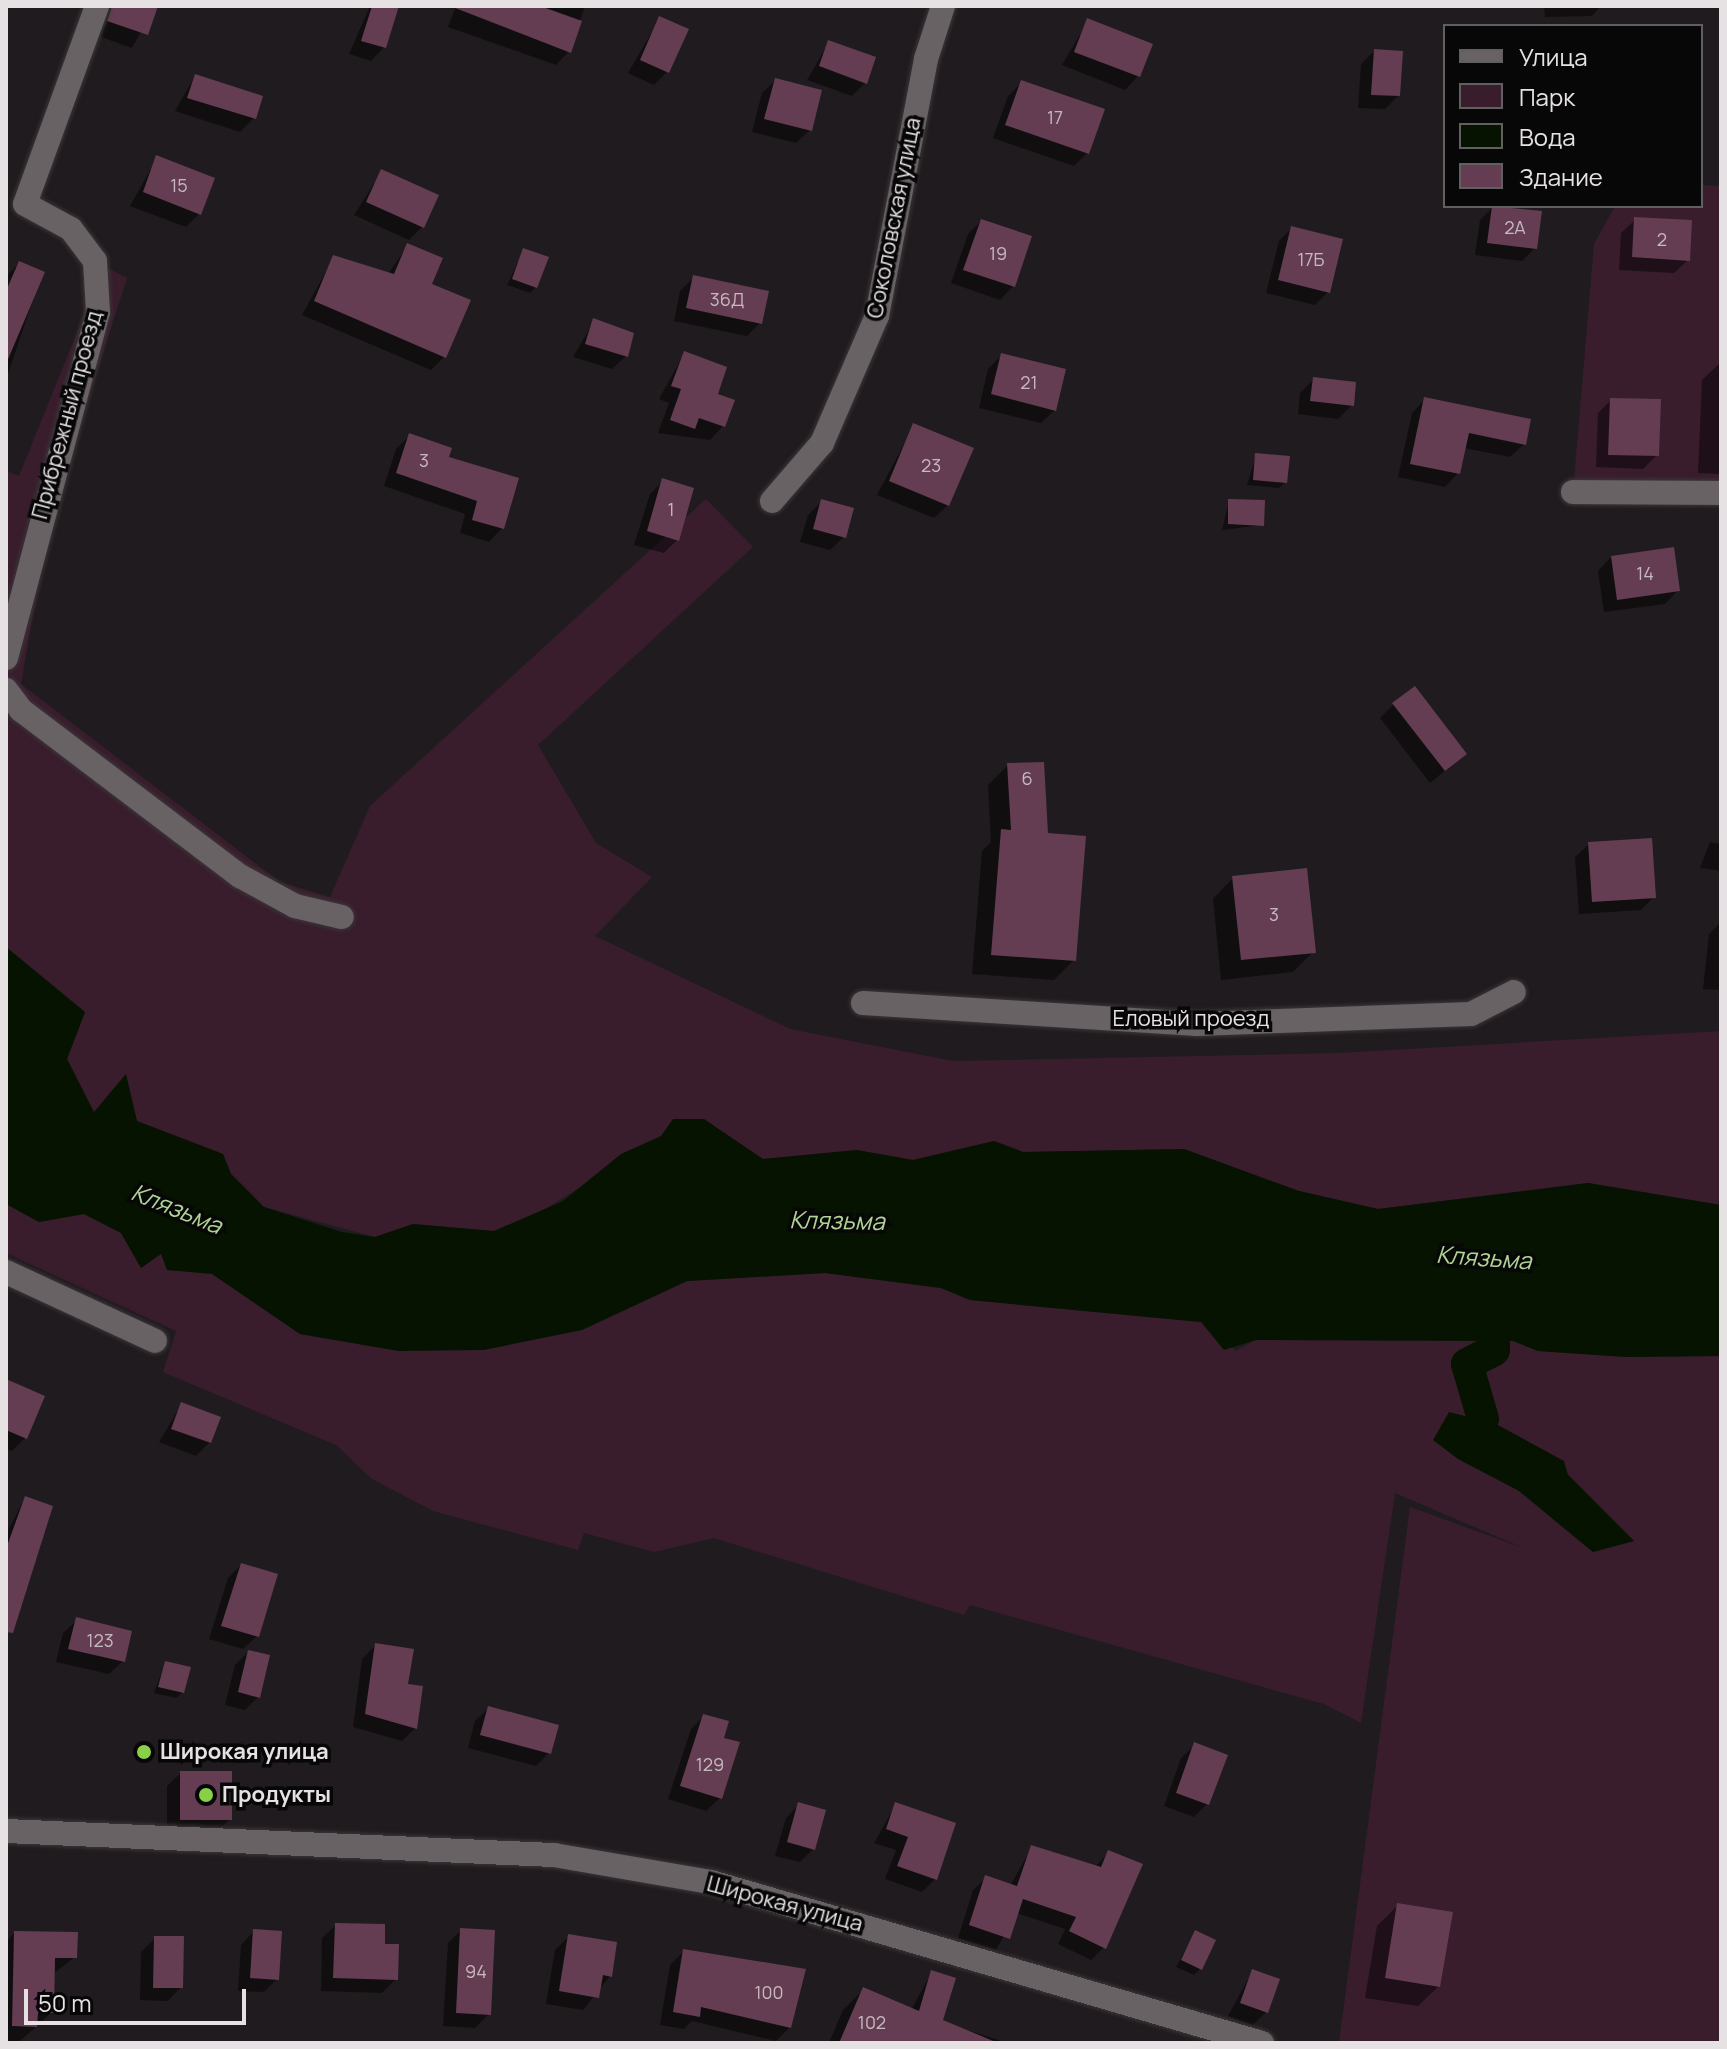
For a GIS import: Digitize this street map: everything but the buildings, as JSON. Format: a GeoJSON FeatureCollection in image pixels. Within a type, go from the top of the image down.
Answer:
{"type":"FeatureCollection","features":[{"type":"Feature","properties":{"kind":"street","name":"Прибрежный проезд"},"geometry":{"type":"LineString","coordinates":[[6,658],[98,312],[95,261],[71,229],[25,204],[97,6]]}},
{"type":"Feature","properties":{"kind":"street","name":"Соколовская улица"},"geometry":{"type":"LineString","coordinates":[[772,501],[822,443],[877,316],[943,6]]}},
{"type":"Feature","properties":{"kind":"street"},"geometry":{"type":"LineString","coordinates":[[1573,492],[1721,493]]}},
{"type":"Feature","properties":{"kind":"street"},"geometry":{"type":"LineString","coordinates":[[6,690],[21,710],[240,876],[295,906],[342,917]]}},
{"type":"Feature","properties":{"kind":"street","name":"Еловый проезд"},"geometry":{"type":"LineString","coordinates":[[863,1003],[1197,1024],[1471,1014],[1514,992]]}},
{"type":"Feature","properties":{"kind":"street"},"geometry":{"type":"LineString","coordinates":[[6,1272],[155,1341]]}},
{"type":"Feature","properties":{"kind":"street","name":"Широкая улица"},"geometry":{"type":"LineString","coordinates":[[6,1831],[554,1855],[711,1882],[1262,2043]]}},
{"type":"Feature","properties":{"kind":"green space"},"geometry":{"type":"Polygon","coordinates":[[[1703,185],[1721,186],[1721,493],[1573,492],[1594,244],[1614,208],[1703,208],[1703,185]]]}},
{"type":"Feature","properties":{"kind":"green space"},"geometry":{"type":"Polygon","coordinates":[[[95,261],[127,278],[49,524],[21,684],[280,882],[330,897],[370,806],[706,499],[753,547],[538,745],[596,843],[652,877],[595,936],[790,1029],[953,1061],[1339,1053],[1721,1031],[1721,1205],[1588,1183],[1378,1209],[1299,1191],[1184,1149],[1023,1152],[994,1141],[913,1160],[856,1150],[763,1159],[704,1120],[674,1119],[661,1136],[536,1215],[494,1231],[413,1224],[375,1237],[264,1207],[231,1174],[223,1154],[137,1121],[125,1075],[94,1113],[67,1059],[85,1012],[6,947],[6,471],[19,476],[82,320],[95,261]]]}},
{"type":"Feature","properties":{"kind":"green space"},"geometry":{"type":"Polygon","coordinates":[[[6,1204],[39,1222],[84,1214],[121,1233],[141,1268],[161,1253],[168,1270],[212,1273],[300,1334],[399,1351],[582,1330],[687,1281],[825,1273],[941,1288],[970,1300],[1201,1322],[1236,1351],[1255,1340],[1513,1341],[1538,1351],[1626,1357],[1721,1356],[1721,2043],[1339,2043],[1410,1507],[1526,1549],[1395,1493],[1361,1723],[1324,1704],[970,1605],[964,1615],[714,1538],[654,1552],[584,1533],[578,1550],[433,1511],[372,1479],[336,1445],[163,1372],[176,1331],[6,1253],[6,1204]],[[1448,1412],[1519,1491],[1593,1552],[1634,1541],[1568,1474],[1448,1412]]]}},
{"type":"Feature","properties":{"kind":"water","name":"Клязьма"},"geometry":{"type":"Polygon","coordinates":[[[6,947],[85,1012],[67,1059],[94,1112],[126,1074],[137,1121],[223,1154],[231,1174],[264,1207],[342,1232],[375,1237],[413,1224],[494,1231],[563,1201],[621,1154],[661,1136],[673,1119],[704,1119],[763,1159],[857,1150],[913,1160],[994,1141],[1023,1152],[1184,1149],[1299,1191],[1378,1209],[1588,1183],[1721,1205],[1721,1356],[1626,1357],[1538,1351],[1513,1341],[1256,1340],[1224,1350],[1201,1322],[970,1300],[941,1288],[825,1273],[687,1281],[582,1330],[484,1350],[399,1351],[300,1334],[212,1274],[167,1270],[161,1254],[141,1268],[121,1233],[84,1214],[39,1222],[6,1204],[6,947]]]}},
{"type":"Feature","properties":{"kind":"water"},"geometry":{"type":"Polygon","coordinates":[[[1449,1412],[1496,1424],[1564,1461],[1568,1475],[1634,1541],[1593,1552],[1519,1491],[1458,1459],[1433,1440],[1449,1412]]]}},
{"type":"Feature","properties":{"kind":"waterway"},"geometry":{"type":"LineString","coordinates":[[1483,1419],[1467,1364],[1494,1350],[1493,1299]]}},
{"type":"Feature","properties":{"kind":"place","name":"Широкая улица"},"geometry":{"type":"Point","coordinates":[144,1752]}},
{"type":"Feature","properties":{"kind":"place","name":"Продукты"},"geometry":{"type":"Point","coordinates":[206,1795]}}]}
